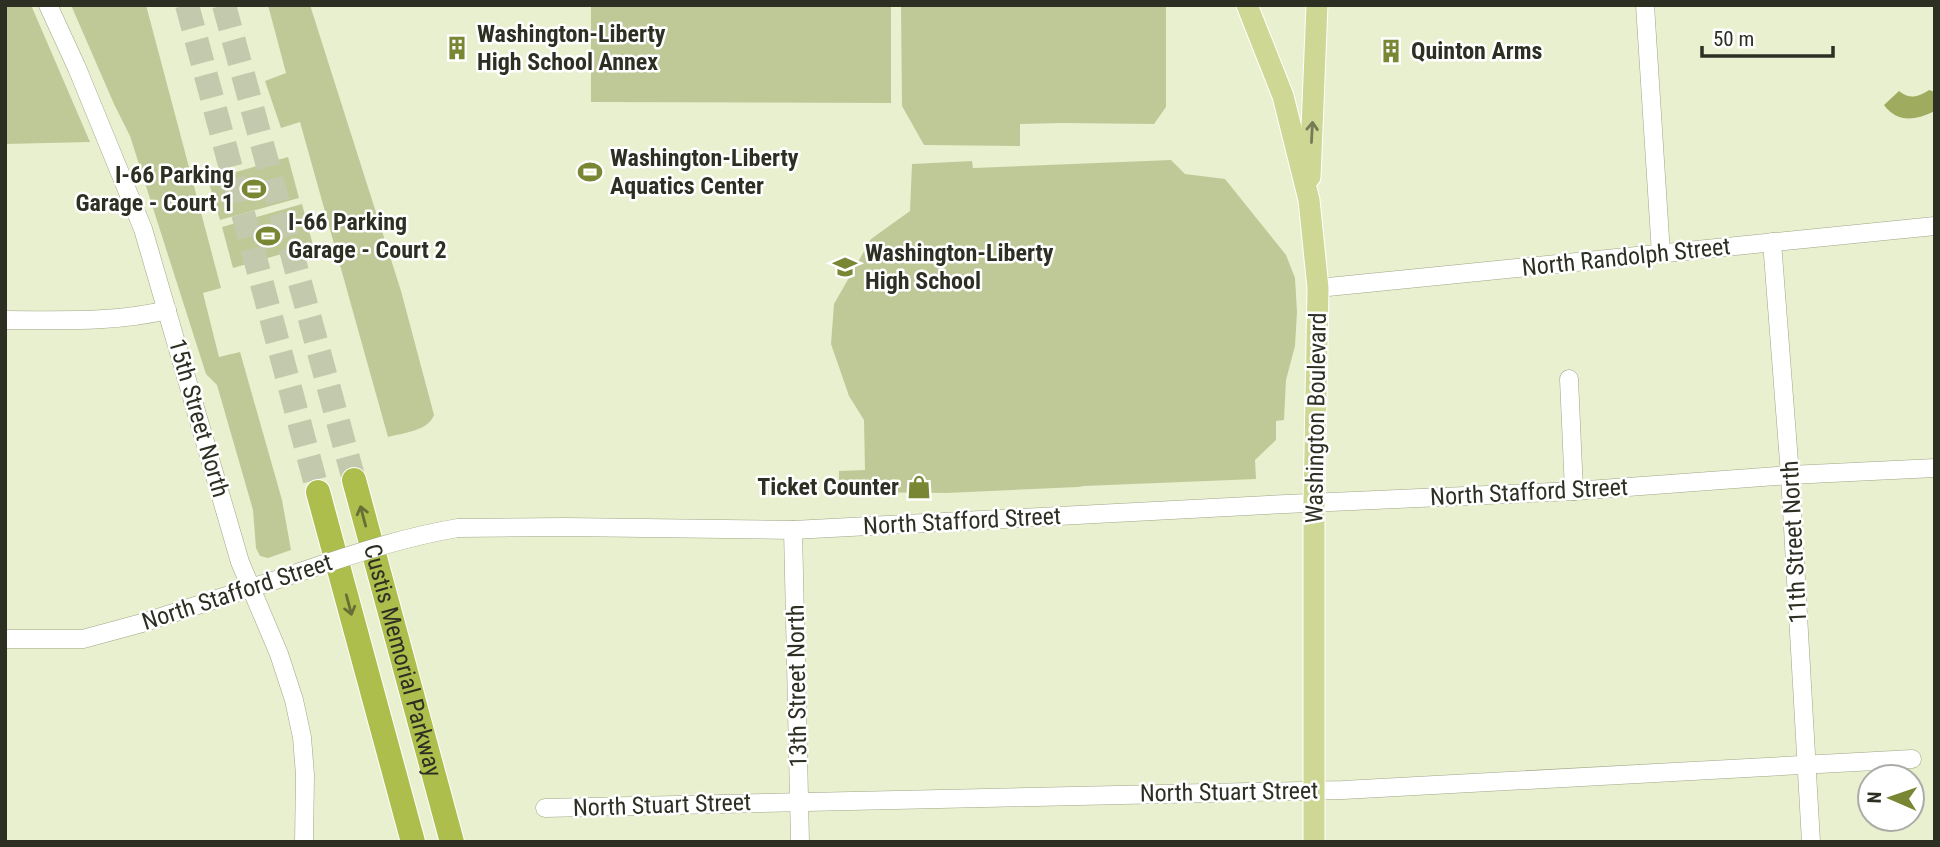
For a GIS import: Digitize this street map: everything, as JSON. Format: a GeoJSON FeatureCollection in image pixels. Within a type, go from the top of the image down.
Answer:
{"type":"FeatureCollection","features":[{"type":"Feature","properties":{"kind":"highway","name":"Custis Memorial Parkway"},"geometry":{"type":"LineString","coordinates":[[354,480],[452,842]]}},
{"type":"Feature","properties":{"kind":"highway","name":"Custis Memorial Parkway"},"geometry":{"type":"LineString","coordinates":[[318,492],[413,842]]}},
{"type":"Feature","properties":{"kind":"main road","name":"Washington Boulevard"},"geometry":{"type":"LineString","coordinates":[[1247,5],[1283,96],[1309,200],[1318,288],[1314,503],[1314,842]]}},
{"type":"Feature","properties":{"kind":"main road"},"geometry":{"type":"LineString","coordinates":[[1309,200],[1318,5]]}},
{"type":"Feature","properties":{"kind":"street","name":"15th Street North"},"geometry":{"type":"LineString","coordinates":[[48,5],[77,68],[143,229],[240,562],[279,654],[294,700],[302,737],[305,775],[304,842]]}},
{"type":"Feature","properties":{"kind":"street"},"geometry":{"type":"LineString","coordinates":[[1645,5],[1661,254]]}},
{"type":"Feature","properties":{"kind":"street","name":"North Randolph Street"},"geometry":{"type":"LineString","coordinates":[[1318,288],[1935,226]]}},
{"type":"Feature","properties":{"kind":"street","name":"11th Street North"},"geometry":{"type":"LineString","coordinates":[[1772,242],[1790,475],[1811,842]]}},
{"type":"Feature","properties":{"kind":"street"},"geometry":{"type":"LineString","coordinates":[[5,320],[109,320],[167,310]]}},
{"type":"Feature","properties":{"kind":"street"},"geometry":{"type":"LineString","coordinates":[[1569,379],[1574,491]]}},
{"type":"Feature","properties":{"kind":"street","name":"North Stafford Street"},"geometry":{"type":"LineString","coordinates":[[5,639],[83,639],[142,623],[393,542],[458,528],[793,530],[1574,491],[1790,475],[1935,468]]}},
{"type":"Feature","properties":{"kind":"street","name":"13th Street North"},"geometry":{"type":"LineString","coordinates":[[793,530],[800,842]]}},
{"type":"Feature","properties":{"kind":"street","name":"North Stuart Street"},"geometry":{"type":"LineString","coordinates":[[545,808],[1314,791],[1912,759]]}},
{"type":"Feature","properties":{"kind":"shaded area"},"geometry":{"type":"Polygon","coordinates":[[[5,5],[31,5],[90,142],[5,144],[5,5]]]}},
{"type":"Feature","properties":{"kind":"shaded area"},"geometry":{"type":"Polygon","coordinates":[[[71,5],[146,5],[221,288],[203,293],[219,357],[240,352],[282,500],[291,550],[268,558],[260,556],[256,548],[253,510],[217,385],[206,374],[130,136],[71,5]]]}},
{"type":"Feature","properties":{"kind":"shaded area"},"geometry":{"type":"Polygon","coordinates":[[[268,5],[310,5],[401,291],[434,415],[426,425],[414,430],[388,437],[300,122],[281,128],[265,81],[286,73],[268,5]]]}},
{"type":"Feature","properties":{"kind":"shaded area"},"geometry":{"type":"Polygon","coordinates":[[[591,5],[891,5],[891,103],[591,102],[591,5]]]}},
{"type":"Feature","properties":{"kind":"shaded area"},"geometry":{"type":"Polygon","coordinates":[[[901,5],[1166,5],[1166,107],[1154,124],[1020,124],[1020,146],[924,145],[902,106],[901,5]]]}},
{"type":"Feature","properties":{"kind":"shaded area"},"geometry":{"type":"Polygon","coordinates":[[[1929,90],[1935,92],[1935,111],[1921,117],[1901,118],[1884,105],[1899,91],[1907,96],[1914,96],[1929,90]]]}},
{"type":"Feature","properties":{"kind":"shaded area","name":"I-66 Parking Garage - Court 1"},"geometry":{"type":"Polygon","coordinates":[[[288,157],[299,198],[220,220],[208,180],[288,157]]]}},
{"type":"Feature","properties":{"kind":"shaded area"},"geometry":{"type":"Polygon","coordinates":[[[1171,160],[1185,174],[1225,179],[1286,255],[1295,278],[1295,346],[1286,380],[1284,420],[1276,421],[1276,440],[1255,460],[1256,479],[947,493],[839,492],[839,471],[865,470],[864,420],[849,396],[831,344],[834,304],[871,239],[910,211],[912,164],[972,161],[973,168],[1171,160]]]}},
{"type":"Feature","properties":{"kind":"shaded area","name":"I-66 Parking Garage - Court 2"},"geometry":{"type":"Polygon","coordinates":[[[302,204],[313,245],[233,268],[222,227],[302,204]]]}},
{"type":"Feature","properties":{"kind":"tunnel"},"geometry":{"type":"LineString","coordinates":[[187,5],[318,492]]}},
{"type":"Feature","properties":{"kind":"tunnel"},"geometry":{"type":"LineString","coordinates":[[224,5],[354,480]]}},
{"type":"Feature","properties":{"kind":"place","name":"Washington-Liberty High School Annex"},"geometry":{"type":"Point","coordinates":[457,48]}},
{"type":"Feature","properties":{"kind":"place","name":"Quinton Arms"},"geometry":{"type":"Point","coordinates":[1391,51]}},
{"type":"Feature","properties":{"kind":"place","name":"Washington-Liberty Aquatics Center"},"geometry":{"type":"Point","coordinates":[590,172]}},
{"type":"Feature","properties":{"kind":"place","name":"I-66 Parking Garage - Court 1"},"geometry":{"type":"Point","coordinates":[254,189]}},
{"type":"Feature","properties":{"kind":"place","name":"I-66 Parking Garage - Court 2"},"geometry":{"type":"Point","coordinates":[268,236]}},
{"type":"Feature","properties":{"kind":"place","name":"Washington-Liberty High School"},"geometry":{"type":"Point","coordinates":[845,267]}},
{"type":"Feature","properties":{"kind":"place","name":"Ticket Counter"},"geometry":{"type":"Point","coordinates":[919,487]}}]}
